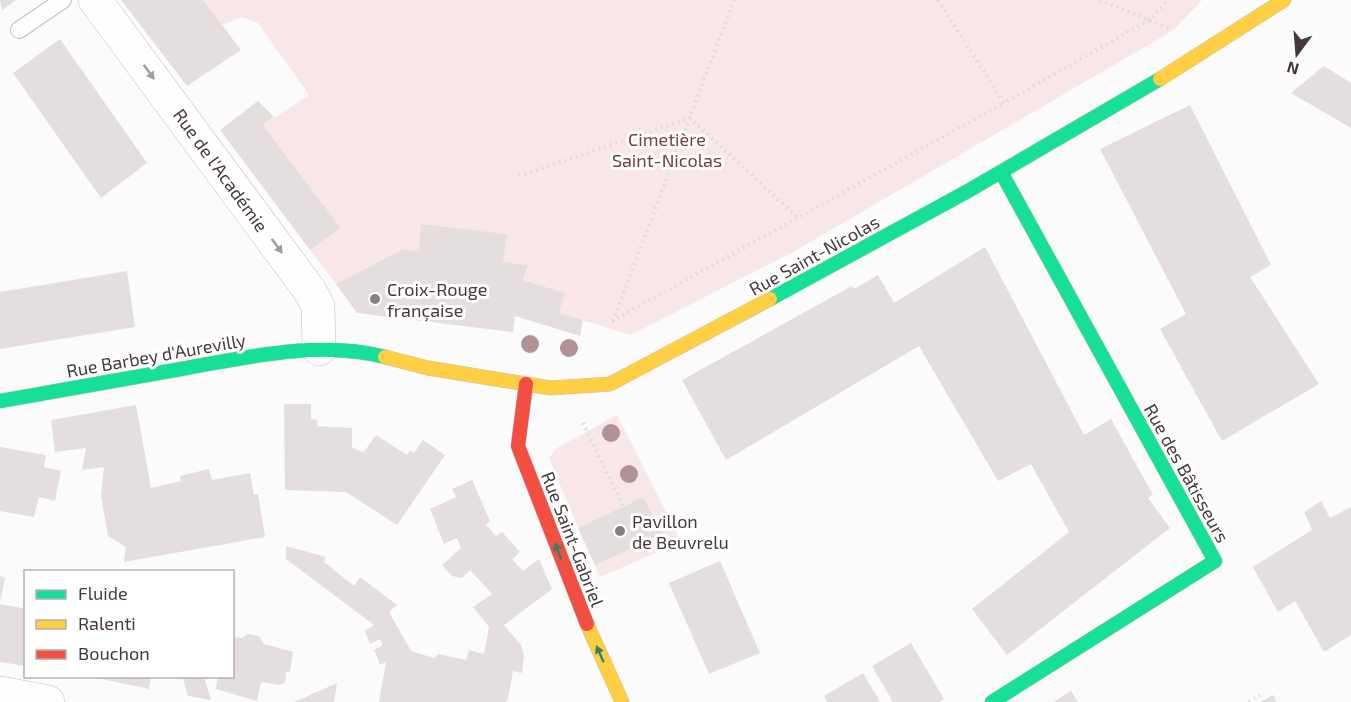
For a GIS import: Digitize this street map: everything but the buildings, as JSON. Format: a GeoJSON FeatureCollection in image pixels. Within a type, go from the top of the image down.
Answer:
{"type":"FeatureCollection","features":[{"type":"Feature","properties":{"kind":"street","name":"Rue de l'Académie"},"geometry":{"type":"LineString","coordinates":[[95,0],[310,291],[318,306],[319,349]]}},
{"type":"Feature","properties":{"kind":"street","name":"Rue Saint-Nicolas"},"geometry":{"type":"LineString","coordinates":[[319,349],[356,350],[429,368],[551,388],[610,384],[644,368],[1001,172],[1195,59],[1284,0]]}},
{"type":"Feature","properties":{"kind":"street","name":"Rue des Bâtisseurs"},"geometry":{"type":"LineString","coordinates":[[992,702],[1215,561],[1001,172]]}},
{"type":"Feature","properties":{"kind":"street","name":"Rue Barbey d'Aurevilly"},"geometry":{"type":"LineString","coordinates":[[0,401],[266,354],[319,349]]}},
{"type":"Feature","properties":{"kind":"street","name":"Rue Saint-Gabriel"},"geometry":{"type":"LineString","coordinates":[[526,384],[518,446],[579,606],[622,702]]}},
{"type":"Feature","properties":{"kind":"street"},"geometry":{"type":"LineString","coordinates":[[0,693],[48,702]]}},
{"type":"Feature","properties":{"kind":"lane"},"geometry":{"type":"LineString","coordinates":[[19,30],[63,0]]}},
{"type":"Feature","properties":{"kind":"path"},"geometry":{"type":"LineString","coordinates":[[734,0],[612,321],[1149,20],[1169,0]]}},
{"type":"Feature","properties":{"kind":"path"},"geometry":{"type":"LineString","coordinates":[[938,0],[1004,103]]}},
{"type":"Feature","properties":{"kind":"path"},"geometry":{"type":"LineString","coordinates":[[1100,0],[1180,32]]}},
{"type":"Feature","properties":{"kind":"path"},"geometry":{"type":"LineString","coordinates":[[519,176],[690,118]]}},
{"type":"Feature","properties":{"kind":"path"},"geometry":{"type":"LineString","coordinates":[[690,118],[798,218]]}},
{"type":"Feature","properties":{"kind":"path"},"geometry":{"type":"LineString","coordinates":[[581,420],[623,506]]}},
{"type":"Feature","properties":{"kind":"path"},"geometry":{"type":"LineString","coordinates":[[1249,702],[1260,695]]}},
{"type":"Feature","properties":{"kind":"green space","name":"Cimetière Saint-Nicolas"},"geometry":{"type":"Polygon","coordinates":[[[203,0],[1202,0],[1174,30],[793,252],[631,335],[559,313],[565,293],[523,280],[528,265],[503,262],[506,234],[422,224],[419,251],[403,249],[336,284],[310,250],[341,228],[263,125],[309,95],[258,23],[242,17],[222,25],[203,0]]]}},
{"type":"Feature","properties":{"kind":"green space"},"geometry":{"type":"Polygon","coordinates":[[[617,415],[681,542],[600,577],[595,565],[662,533],[643,497],[578,528],[549,458],[557,448],[617,415]]]}},
{"type":"Feature","properties":{"kind":"traffic: fast"},"geometry":{"type":"LineString","coordinates":[[770,299],[968,191],[1160,79]]}},
{"type":"Feature","properties":{"kind":"traffic: fast"},"geometry":{"type":"LineString","coordinates":[[992,702],[1215,561],[1001,172]]}},
{"type":"Feature","properties":{"kind":"traffic: fast"},"geometry":{"type":"LineString","coordinates":[[0,401],[283,352],[334,350],[385,357]]}},
{"type":"Feature","properties":{"kind":"traffic: slow"},"geometry":{"type":"LineString","coordinates":[[1160,79],[1284,0]]}},
{"type":"Feature","properties":{"kind":"traffic: slow"},"geometry":{"type":"LineString","coordinates":[[385,357],[428,368],[551,388],[610,384],[770,299]]}},
{"type":"Feature","properties":{"kind":"traffic: slow"},"geometry":{"type":"LineString","coordinates":[[587,624],[622,702]]}},
{"type":"Feature","properties":{"kind":"traffic: jam"},"geometry":{"type":"LineString","coordinates":[[526,384],[518,446],[587,624]]}},
{"type":"Feature","properties":{"kind":"place","name":"Croix-Rouge française"},"geometry":{"type":"Point","coordinates":[375,299]}},
{"type":"Feature","properties":{"kind":"place","name":"Pavillon de Beuvrelu"},"geometry":{"type":"Point","coordinates":[620,531]}}]}
